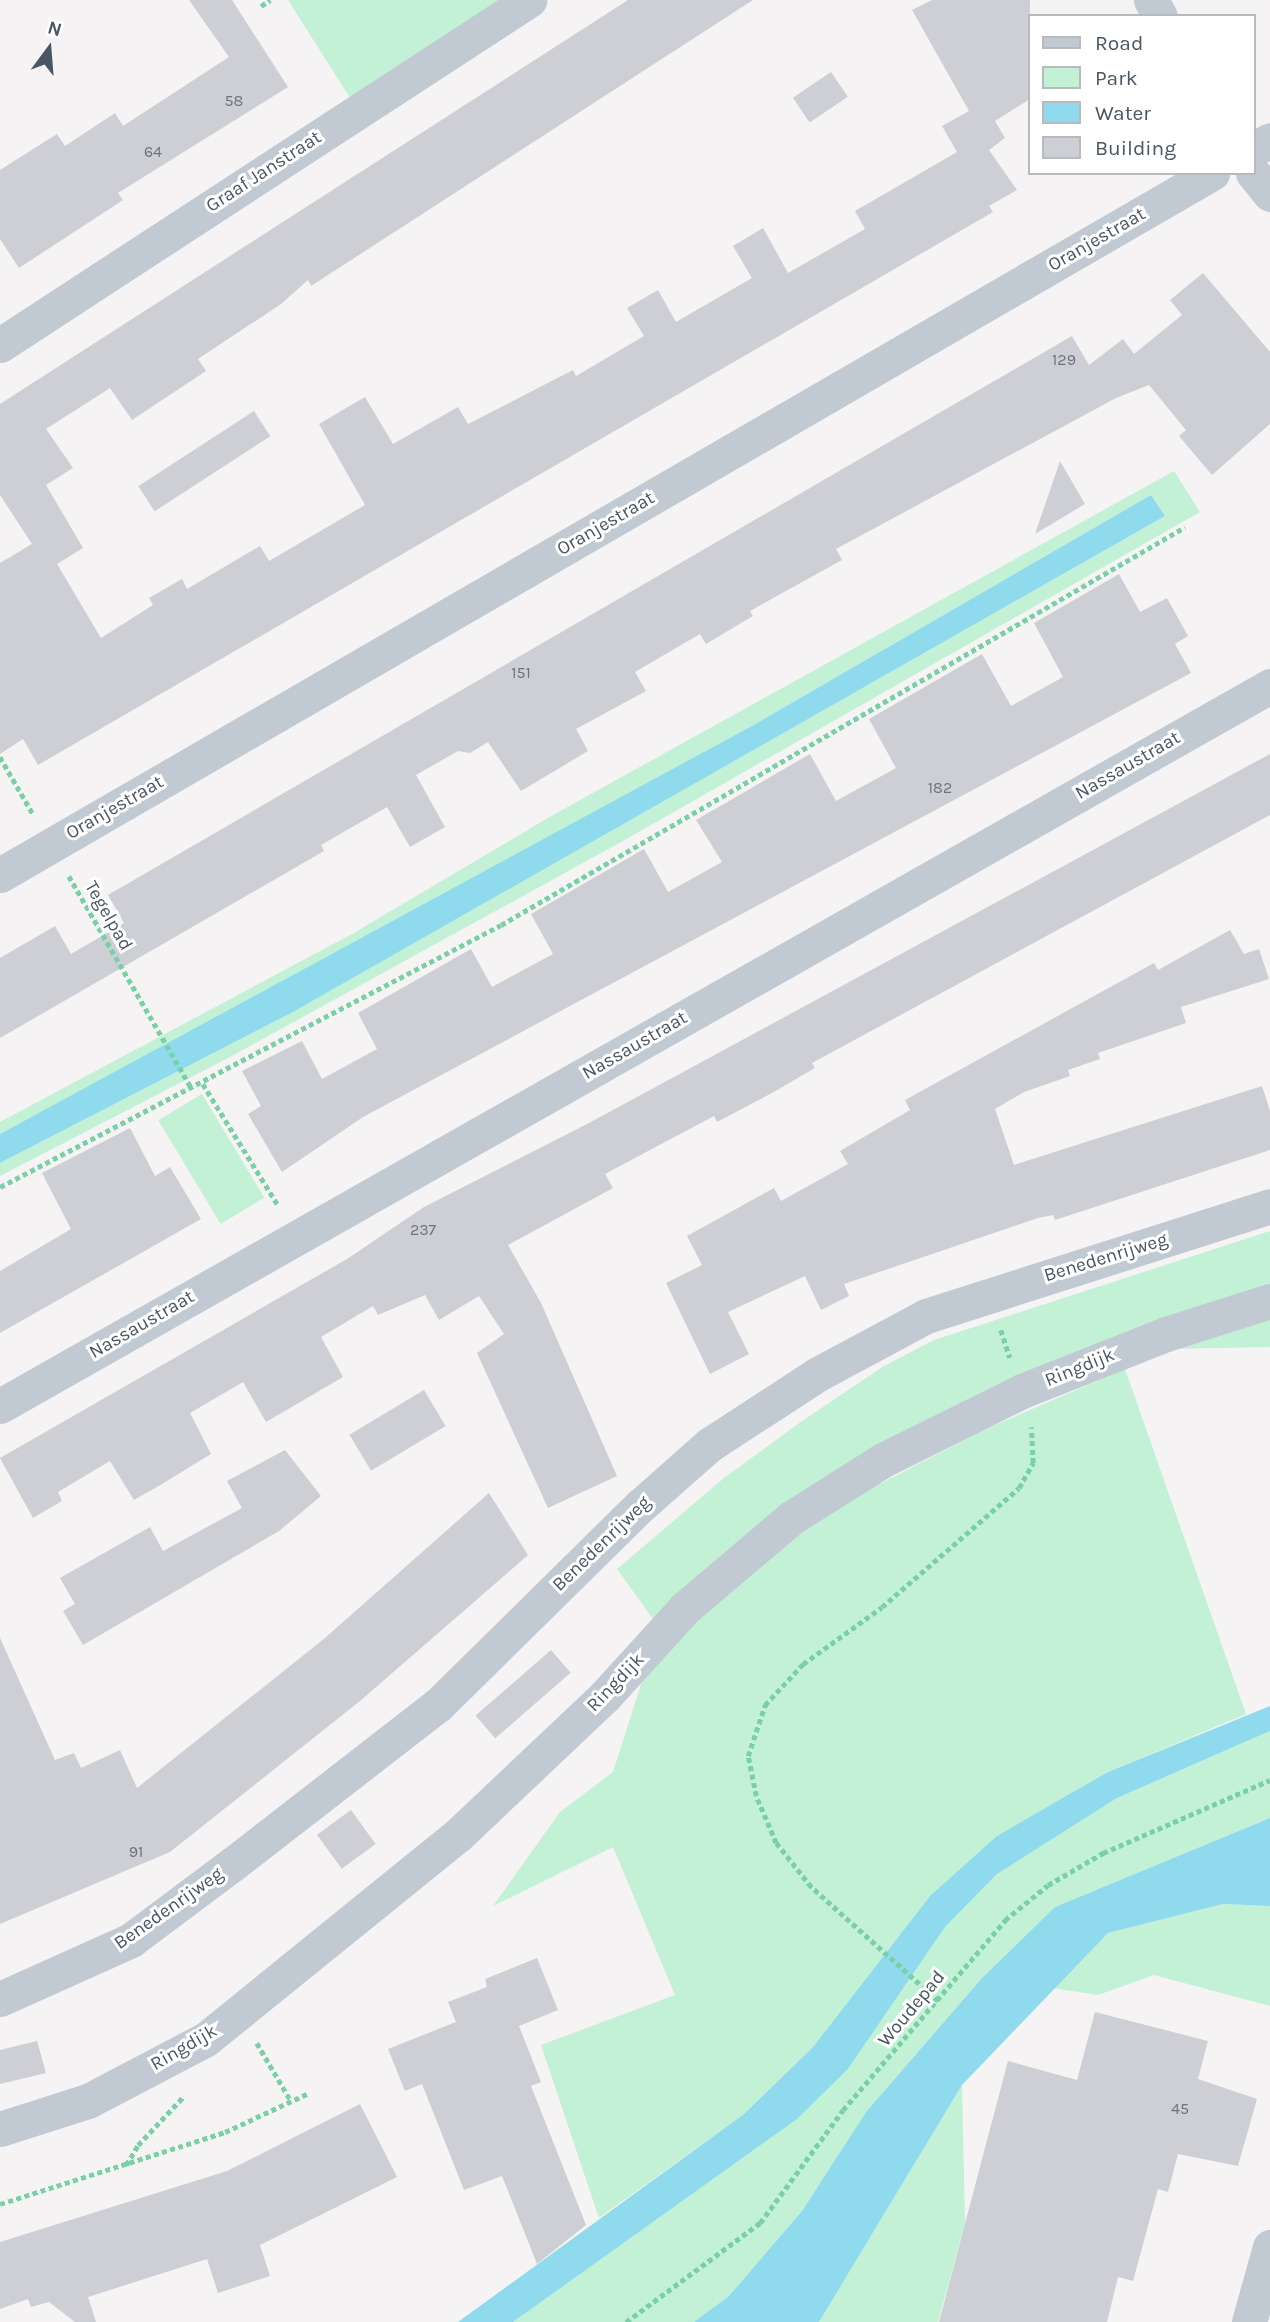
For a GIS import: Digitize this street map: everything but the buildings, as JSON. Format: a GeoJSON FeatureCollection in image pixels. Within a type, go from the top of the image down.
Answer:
{"type":"FeatureCollection","features":[{"type":"Feature","properties":{"kind":"street","name":"Graaf Janstraat"},"geometry":{"type":"LineString","coordinates":[[0,345],[528,0]]}},
{"type":"Feature","properties":{"kind":"street","name":"Oranjestraat"},"geometry":{"type":"LineString","coordinates":[[0,875],[1209,175]]}},
{"type":"Feature","properties":{"kind":"street"},"geometry":{"type":"LineString","coordinates":[[1255,175],[1270,194]]}},
{"type":"Feature","properties":{"kind":"street","name":"Nassaustraat"},"geometry":{"type":"LineString","coordinates":[[0,1406],[1270,686]]}},
{"type":"Feature","properties":{"kind":"street","name":"Benedenrijweg"},"geometry":{"type":"LineString","coordinates":[[0,1999],[131,1940],[438,1705],[640,1506],[709,1445],[830,1368],[926,1316],[1270,1206]]}},
{"type":"Feature","properties":{"kind":"street","name":"Ringdijk"},"geometry":{"type":"LineString","coordinates":[[0,2129],[88,2101],[206,2039],[458,1835],[604,1697],[685,1608],[790,1518],[883,1460],[1022,1391],[1166,1334],[1270,1301]]}},
{"type":"Feature","properties":{"kind":"street"},"geometry":{"type":"LineString","coordinates":[[1249,2322],[1270,2247]]}},
{"type":"Feature","properties":{"kind":"path"},"geometry":{"type":"LineString","coordinates":[[261,6],[270,0]]}},
{"type":"Feature","properties":{"kind":"path"},"geometry":{"type":"LineString","coordinates":[[0,1187],[203,1084],[501,925],[1185,527]]}},
{"type":"Feature","properties":{"kind":"path","name":"Tegelpad"},"geometry":{"type":"LineString","coordinates":[[0,757],[192,1089]]}},
{"type":"Feature","properties":{"kind":"path"},"geometry":{"type":"LineString","coordinates":[[203,1084],[277,1204],[310,1230]]}},
{"type":"Feature","properties":{"kind":"path"},"geometry":{"type":"LineString","coordinates":[[938,2001],[811,1887],[776,1843],[756,1796],[748,1756],[765,1705],[803,1664],[882,1607],[1019,1488],[1033,1462],[1034,1439],[1022,1391],[989,1295]]}},
{"type":"Feature","properties":{"kind":"path","name":"Woudepad"},"geometry":{"type":"LineString","coordinates":[[626,2322],[760,2223],[843,2110],[1005,1920],[1048,1885],[1103,1853],[1270,1780]]}},
{"type":"Feature","properties":{"kind":"path"},"geometry":{"type":"LineString","coordinates":[[251,2033],[292,2101]]}},
{"type":"Feature","properties":{"kind":"path"},"geometry":{"type":"LineString","coordinates":[[126,2166],[138,2145],[192,2086]]}},
{"type":"Feature","properties":{"kind":"path"},"geometry":{"type":"LineString","coordinates":[[0,2204],[126,2166],[225,2132],[309,2093]]}},
{"type":"Feature","properties":{"kind":"green space"},"geometry":{"type":"Polygon","coordinates":[[[288,0],[511,0],[352,101],[288,0]]]}},
{"type":"Feature","properties":{"kind":"green space"},"geometry":{"type":"Polygon","coordinates":[[[1174,471],[1200,512],[623,841],[230,1057],[0,1176],[0,1163],[293,1012],[1165,516],[1151,495],[750,727],[276,987],[0,1134],[0,1122],[352,934],[553,815],[1174,471]]]}},
{"type":"Feature","properties":{"kind":"green space"},"geometry":{"type":"Polygon","coordinates":[[[202,1094],[264,1198],[221,1224],[158,1120],[202,1094]]]}},
{"type":"Feature","properties":{"kind":"green space"},"geometry":{"type":"Polygon","coordinates":[[[1270,1231],[1270,1286],[1031,1377],[656,1623],[617,1569],[724,1478],[802,1421],[884,1366],[934,1340],[1270,1231]]]}},
{"type":"Feature","properties":{"kind":"green space"},"geometry":{"type":"Polygon","coordinates":[[[1270,1314],[1270,1347],[1165,1349],[1270,1314]]]}},
{"type":"Feature","properties":{"kind":"green space"},"geometry":{"type":"Polygon","coordinates":[[[1125,1369],[1246,1714],[1108,1772],[930,1896],[813,2047],[744,2114],[599,2218],[541,2045],[675,1995],[613,1847],[493,1906],[560,1812],[613,1772],[642,1681],[721,1592],[806,1522],[986,1429],[1125,1369]]]}},
{"type":"Feature","properties":{"kind":"green space"},"geometry":{"type":"Polygon","coordinates":[[[1270,1731],[1270,1818],[1055,1907],[982,1978],[866,2112],[802,2211],[729,2296],[694,2322],[513,2322],[797,2118],[848,2069],[945,1927],[997,1874],[1117,1798],[1270,1731]]]}},
{"type":"Feature","properties":{"kind":"green space"},"geometry":{"type":"Polygon","coordinates":[[[1223,1904],[1270,1906],[1270,2006],[1154,1975],[1098,1995],[1052,1988],[1108,1933],[1223,1904]]]}},
{"type":"Feature","properties":{"kind":"green space"},"geometry":{"type":"Polygon","coordinates":[[[962,2085],[965,2223],[938,2322],[819,2322],[962,2085]]]}},
{"type":"Feature","properties":{"kind":"water"},"geometry":{"type":"Polygon","coordinates":[[[1151,495],[1165,516],[293,1012],[0,1163],[0,1134],[750,727],[1151,495]]]}},
{"type":"Feature","properties":{"kind":"water"},"geometry":{"type":"Polygon","coordinates":[[[1270,1706],[1270,1731],[1117,1798],[997,1874],[945,1927],[848,2069],[797,2119],[513,2322],[458,2322],[744,2114],[813,2047],[930,1896],[997,1836],[1108,1772],[1270,1706]]]}},
{"type":"Feature","properties":{"kind":"water"},"geometry":{"type":"Polygon","coordinates":[[[1270,1818],[1270,1906],[1223,1904],[1108,1933],[962,2085],[819,2322],[694,2322],[729,2296],[802,2211],[866,2112],[982,1978],[1055,1907],[1270,1818]]]}}]}
